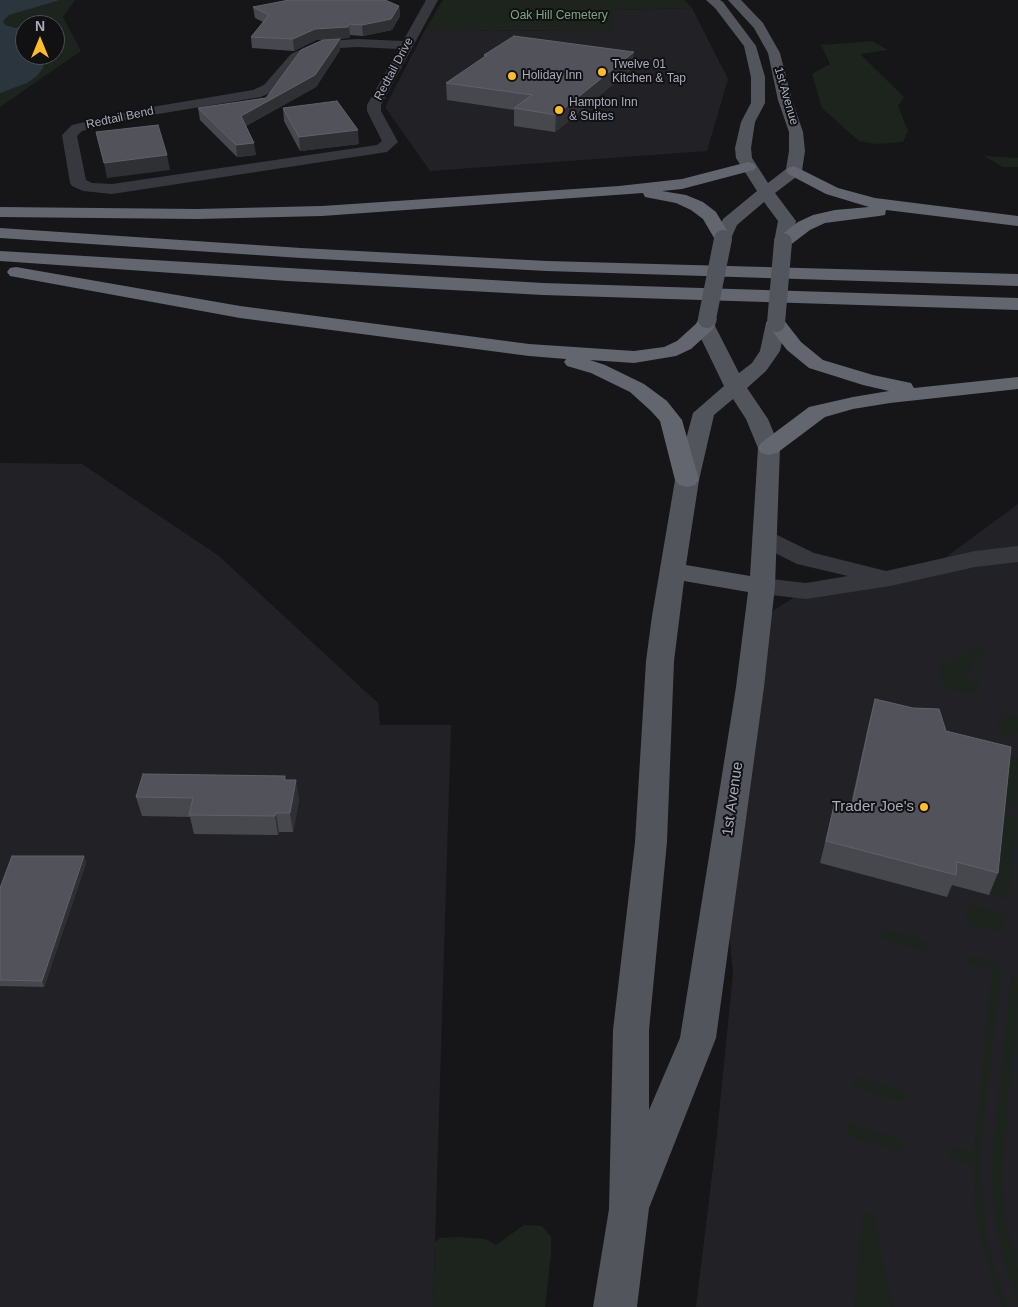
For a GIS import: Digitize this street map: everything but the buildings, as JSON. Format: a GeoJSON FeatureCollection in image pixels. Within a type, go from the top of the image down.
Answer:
{"type":"FeatureCollection","features":[{"type":"Feature","properties":{"kind":"highway"},"geometry":{"type":"LineString","coordinates":[[0,212],[273,213],[619,191],[682,184],[748,167]]}},
{"type":"Feature","properties":{"kind":"highway"},"geometry":{"type":"LineString","coordinates":[[794,171],[832,191],[874,203],[1018,221]]}},
{"type":"Feature","properties":{"kind":"highway"},"geometry":{"type":"LineString","coordinates":[[619,191],[662,195],[697,206],[710,216],[723,239]]}},
{"type":"Feature","properties":{"kind":"highway"},"geometry":{"type":"LineString","coordinates":[[783,242],[804,226],[835,215],[889,211],[965,214]]}},
{"type":"Feature","properties":{"kind":"highway"},"geometry":{"type":"LineString","coordinates":[[0,233],[302,253],[547,266],[1018,280]]}},
{"type":"Feature","properties":{"kind":"highway"},"geometry":{"type":"LineString","coordinates":[[0,256],[288,276],[543,289],[1018,304]]}},
{"type":"Feature","properties":{"kind":"highway"},"geometry":{"type":"LineString","coordinates":[[0,269],[240,312],[529,350],[634,357],[669,352],[684,345],[706,322]]}},
{"type":"Feature","properties":{"kind":"highway"},"geometry":{"type":"LineString","coordinates":[[776,323],[794,346],[816,364],[870,382],[938,392]]}},
{"type":"Feature","properties":{"kind":"highway"},"geometry":{"type":"LineString","coordinates":[[529,350],[598,369],[637,388],[659,406],[671,420],[687,480]]}},
{"type":"Feature","properties":{"kind":"highway"},"geometry":{"type":"LineString","coordinates":[[769,448],[817,412],[853,403],[1018,383]]}},
{"type":"Feature","properties":{"kind":"main road","name":"1st Avenue"},"geometry":{"type":"LineString","coordinates":[[615,1307],[629,1209],[631,1030],[651,842],[660,661],[665,616],[687,480],[704,413],[759,367],[770,351],[776,323],[786,221],[748,167],[744,158],[743,148],[748,122],[758,103],[758,77],[750,46],[719,5],[712,0]]}},
{"type":"Feature","properties":{"kind":"main road","name":"1st Avenue"},"geometry":{"type":"LineString","coordinates":[[734,0],[759,26],[774,53],[785,100],[796,132],[797,151],[794,171]]}},
{"type":"Feature","properties":{"kind":"main road"},"geometry":{"type":"LineString","coordinates":[[706,322],[723,239],[729,223],[765,192],[794,171]]}},
{"type":"Feature","properties":{"kind":"main road","name":"1st Avenue"},"geometry":{"type":"LineString","coordinates":[[629,1209],[698,1038],[750,687],[762,586],[769,448],[757,419],[734,386],[706,322]]}},
{"type":"Feature","properties":{"kind":"main road"},"geometry":{"type":"LineString","coordinates":[[673,572],[762,586]]}},
{"type":"Feature","properties":{"kind":"street","name":"Redtail Drive"},"geometry":{"type":"LineString","coordinates":[[390,138],[374,110],[374,105],[432,0]]}},
{"type":"Feature","properties":{"kind":"street","name":"Redtail Bend"},"geometry":{"type":"LineString","coordinates":[[390,138],[388,145],[382,149],[325,159],[112,189],[89,188],[78,183],[69,135],[77,128],[140,113],[256,94],[269,88],[296,57],[322,45],[328,40],[406,45]]}},
{"type":"Feature","properties":{"kind":"street"},"geometry":{"type":"LineString","coordinates":[[764,538],[806,559],[890,578]]}},
{"type":"Feature","properties":{"kind":"street"},"geometry":{"type":"LineString","coordinates":[[762,586],[806,591],[890,578],[975,559],[1018,554]]}},
{"type":"Feature","properties":{"kind":"shaded area"},"geometry":{"type":"Polygon","coordinates":[[[0,0],[60,0],[9,15],[3,21],[5,25],[15,28],[15,65],[43,65],[37,76],[27,83],[0,93],[0,0]]]}},
{"type":"Feature","properties":{"kind":"shaded area"},"geometry":{"type":"Polygon","coordinates":[[[692,8],[728,79],[707,151],[430,171],[385,107],[425,30],[612,31],[612,10],[692,8]]]}},
{"type":"Feature","properties":{"kind":"shaded area"},"geometry":{"type":"Polygon","coordinates":[[[0,463],[82,464],[219,556],[378,703],[380,725],[451,725],[433,1307],[0,1307],[0,463]]]}},
{"type":"Feature","properties":{"kind":"shaded area"},"geometry":{"type":"Polygon","coordinates":[[[1018,504],[1018,1307],[696,1307],[717,1134],[733,973],[726,899],[764,623],[774,610],[795,597],[942,560],[1018,504]]]}},
{"type":"Feature","properties":{"kind":"green space"},"geometry":{"type":"Polygon","coordinates":[[[0,0],[75,0],[64,15],[15,15],[15,65],[61,65],[0,107],[0,0]]]}},
{"type":"Feature","properties":{"kind":"green space","name":"Oak Hill Cemetery"},"geometry":{"type":"Polygon","coordinates":[[[443,0],[685,0],[692,8],[612,10],[613,31],[425,30],[443,0]]]}},
{"type":"Feature","properties":{"kind":"green space"},"geometry":{"type":"Polygon","coordinates":[[[65,21],[81,51],[65,62],[65,21]]]}},
{"type":"Feature","properties":{"kind":"green space"},"geometry":{"type":"Polygon","coordinates":[[[872,41],[888,50],[860,54],[904,97],[898,106],[908,131],[903,142],[877,144],[859,141],[822,108],[812,74],[830,64],[821,45],[872,41]]]}},
{"type":"Feature","properties":{"kind":"green space"},"geometry":{"type":"Polygon","coordinates":[[[984,156],[1018,158],[1018,167],[1003,167],[984,156]]]}},
{"type":"Feature","properties":{"kind":"green space"},"geometry":{"type":"Polygon","coordinates":[[[982,645],[989,648],[964,677],[979,683],[983,689],[968,693],[950,690],[946,687],[939,678],[938,672],[942,665],[982,645]]]}},
{"type":"Feature","properties":{"kind":"green space"},"geometry":{"type":"Polygon","coordinates":[[[1004,712],[1018,718],[1018,733],[1000,737],[998,722],[1004,712]]]}},
{"type":"Feature","properties":{"kind":"green space"},"geometry":{"type":"Polygon","coordinates":[[[1009,758],[1018,758],[1016,810],[998,805],[1009,758]]]}},
{"type":"Feature","properties":{"kind":"green space"},"geometry":{"type":"Polygon","coordinates":[[[998,811],[1016,816],[1008,899],[989,893],[998,811]]]}},
{"type":"Feature","properties":{"kind":"green space"},"geometry":{"type":"Polygon","coordinates":[[[969,904],[1007,915],[1004,932],[970,925],[967,920],[969,904]]]}},
{"type":"Feature","properties":{"kind":"green space"},"geometry":{"type":"Polygon","coordinates":[[[883,930],[926,941],[931,947],[922,950],[883,939],[878,934],[883,930]]]}},
{"type":"Feature","properties":{"kind":"green space"},"geometry":{"type":"Polygon","coordinates":[[[972,955],[1002,965],[981,1144],[980,1175],[988,1245],[1007,1307],[1002,1307],[995,1289],[979,1230],[975,1203],[973,1165],[953,1159],[947,1150],[952,1147],[974,1153],[992,971],[970,963],[968,959],[972,955]]]}},
{"type":"Feature","properties":{"kind":"green space"},"geometry":{"type":"Polygon","coordinates":[[[1012,973],[1018,983],[1018,997],[1002,1170],[1005,1219],[1018,1271],[1018,1306],[1000,1246],[995,1218],[991,1166],[1012,973]]]}},
{"type":"Feature","properties":{"kind":"green space"},"geometry":{"type":"Polygon","coordinates":[[[857,1077],[904,1091],[908,1094],[908,1101],[900,1101],[856,1087],[852,1081],[853,1078],[857,1077]]]}},
{"type":"Feature","properties":{"kind":"green space"},"geometry":{"type":"Polygon","coordinates":[[[850,1124],[898,1139],[902,1142],[902,1149],[893,1150],[849,1135],[844,1129],[845,1125],[850,1124]]]}},
{"type":"Feature","properties":{"kind":"green space"},"geometry":{"type":"Polygon","coordinates":[[[868,1212],[875,1218],[880,1251],[894,1307],[854,1307],[863,1217],[864,1213],[868,1212]]]}},
{"type":"Feature","properties":{"kind":"green space"},"geometry":{"type":"Polygon","coordinates":[[[524,1225],[542,1226],[551,1237],[551,1255],[545,1307],[433,1307],[435,1242],[440,1238],[460,1237],[485,1239],[496,1245],[524,1225]]]}},
{"type":"Feature","properties":{"kind":"place","name":"Twelve 01 Kitchen & Tap"},"geometry":{"type":"Point","coordinates":[602,72]}},
{"type":"Feature","properties":{"kind":"place","name":"Holiday Inn"},"geometry":{"type":"Point","coordinates":[512,76]}},
{"type":"Feature","properties":{"kind":"place","name":"Hampton Inn & Suites"},"geometry":{"type":"Point","coordinates":[559,110]}},
{"type":"Feature","properties":{"kind":"place","name":"Trader Joe's"},"geometry":{"type":"Point","coordinates":[924,807]}}]}
